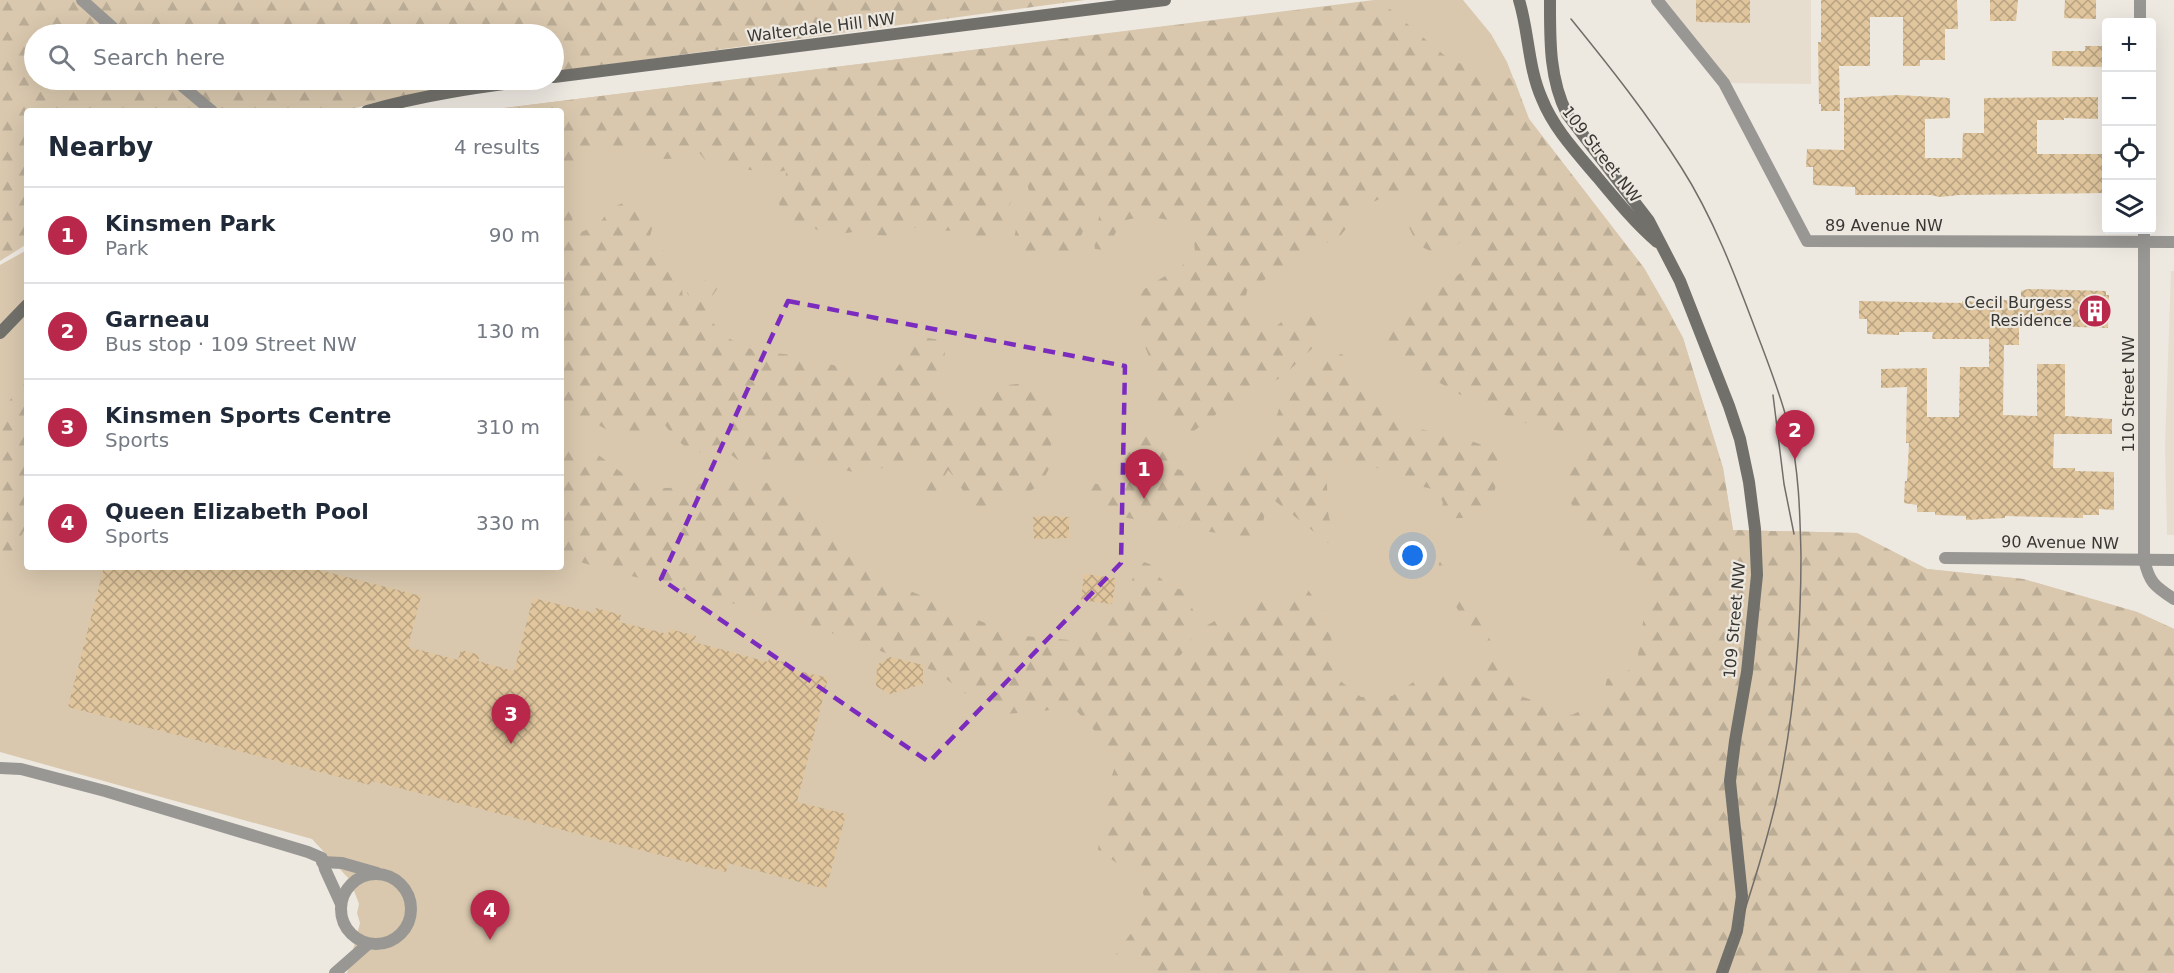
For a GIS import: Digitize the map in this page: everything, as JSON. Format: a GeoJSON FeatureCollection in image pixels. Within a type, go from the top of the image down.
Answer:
{"type":"FeatureCollection","features":[{"type":"Feature","properties":{"kind":"main road","name":"Walterdale Hill NW"},"geometry":{"type":"LineString","coordinates":[[564,76],[1165,0]]}},
{"type":"Feature","properties":{"kind":"main road","name":"109 Street NW"},"geometry":{"type":"LineString","coordinates":[[1519,0],[1526,22],[1532,63],[1541,98],[1555,125],[1640,227],[1663,247]]}},
{"type":"Feature","properties":{"kind":"main road","name":"109 Street NW"},"geometry":{"type":"LineString","coordinates":[[1550,0],[1550,45],[1558,96],[1567,114],[1649,221],[1680,281],[1729,406],[1740,439],[1749,482],[1755,529],[1757,575],[1747,672],[1730,781],[1742,896],[1737,931],[1722,973]]}},
{"type":"Feature","properties":{"kind":"main road"},"geometry":{"type":"LineString","coordinates":[[377,108],[405,100],[464,90]]}},
{"type":"Feature","properties":{"kind":"main road"},"geometry":{"type":"LineString","coordinates":[[0,333],[24,308]]}},
{"type":"Feature","properties":{"kind":"street"},"geometry":{"type":"LineString","coordinates":[[82,0],[109,24]]}},
{"type":"Feature","properties":{"kind":"street","name":"89 Avenue NW"},"geometry":{"type":"LineString","coordinates":[[1657,0],[1724,83],[1807,241],[2144,236],[2174,242]]}},
{"type":"Feature","properties":{"kind":"street"},"geometry":{"type":"LineString","coordinates":[[2140,0],[2140,18]]}},
{"type":"Feature","properties":{"kind":"street"},"geometry":{"type":"LineString","coordinates":[[187,90],[208,108]]}},
{"type":"Feature","properties":{"kind":"street","name":"110 Street NW"},"geometry":{"type":"LineString","coordinates":[[2144,236],[2144,559]]}},
{"type":"Feature","properties":{"kind":"street","name":"90 Avenue NW"},"geometry":{"type":"LineString","coordinates":[[1945,558],[2174,560]]}},
{"type":"Feature","properties":{"kind":"street"},"geometry":{"type":"LineString","coordinates":[[2144,559],[2148,577],[2152,583],[2174,598]]}},
{"type":"Feature","properties":{"kind":"street"},"geometry":{"type":"LineString","coordinates":[[0,768],[21,769],[105,791],[308,852],[322,858],[341,904]]}},
{"type":"Feature","properties":{"kind":"street"},"geometry":{"type":"LineString","coordinates":[[322,862],[342,863],[381,874],[392,878],[401,884],[408,894],[411,916],[400,936],[379,945],[368,944],[357,940],[348,932],[342,921],[342,897],[357,879],[369,874],[381,874]]}},
{"type":"Feature","properties":{"kind":"street"},"geometry":{"type":"LineString","coordinates":[[335,973],[368,944]]}},
{"type":"Feature","properties":{"kind":"highlighted area"},"geometry":{"type":"Polygon","coordinates":[[[788,301],[1125,366],[1121,563],[929,762],[661,579],[788,301]]]}},
{"type":"Feature","properties":{"kind":"shaded area"},"geometry":{"type":"Polygon","coordinates":[[[1657,0],[1811,0],[1811,84],[1724,83],[1657,0]]]}},
{"type":"Feature","properties":{"kind":"shaded area"},"geometry":{"type":"Polygon","coordinates":[[[2171,271],[2174,271],[2174,535],[2167,535],[2165,446],[2171,271]]]}},
{"type":"Feature","properties":{"kind":"green space"},"geometry":{"type":"Polygon","coordinates":[[[0,0],[1085,0],[564,71],[564,24],[24,24],[24,90],[444,90],[356,108],[24,108],[24,246],[0,261],[0,0]]]}},
{"type":"Feature","properties":{"kind":"green space"},"geometry":{"type":"Polygon","coordinates":[[[1374,0],[1463,0],[1491,34],[1507,62],[1529,119],[1644,268],[1683,338],[1723,468],[1733,530],[1857,533],[1927,569],[2023,579],[2137,612],[2174,629],[2174,973],[347,973],[360,923],[357,913],[359,904],[350,880],[312,839],[0,752],[0,265],[24,252],[24,570],[564,570],[564,108],[504,108],[1374,0]]]}},
{"type":"Feature","properties":{"kind":"green space"},"geometry":{"type":"Polygon","coordinates":[[[1379,0],[1444,55],[1479,73],[1514,79],[1529,119],[1644,268],[1683,338],[1723,468],[1733,530],[1857,533],[1927,569],[2023,579],[2137,612],[2174,629],[2174,973],[1161,973],[1153,967],[1116,954],[1147,911],[1140,879],[1098,850],[1104,800],[1118,757],[1074,708],[994,715],[937,672],[802,622],[564,558],[564,443],[596,453],[643,489],[690,487],[727,475],[792,488],[809,521],[864,555],[887,581],[1013,635],[1080,641],[1105,620],[1144,562],[1160,568],[1159,577],[1169,586],[1183,590],[1199,622],[1190,644],[1173,664],[1177,669],[1205,654],[1206,626],[1230,613],[1308,590],[1324,612],[1339,680],[1361,697],[1392,696],[1429,672],[1465,678],[1487,662],[1438,574],[1439,560],[1459,592],[1483,610],[1489,638],[1523,697],[1572,715],[1602,700],[1607,679],[1636,667],[1649,583],[1642,568],[1618,553],[1597,545],[1580,525],[1555,463],[1588,459],[1590,433],[1541,428],[1494,411],[1435,380],[1383,340],[1383,336],[1395,318],[1413,300],[1445,285],[1472,264],[1472,258],[1468,252],[1470,233],[1448,252],[1443,253],[1424,248],[1414,236],[1406,220],[1418,205],[1428,200],[1427,195],[1411,190],[1397,195],[1390,194],[1360,211],[1341,235],[1292,262],[1247,291],[1244,306],[1262,323],[1275,328],[1285,319],[1297,313],[1316,310],[1323,311],[1328,329],[1317,344],[1282,377],[1265,386],[1248,391],[1187,436],[1165,424],[1150,375],[1150,359],[1140,334],[1135,308],[1139,293],[1182,266],[1195,255],[1194,238],[1187,223],[1145,216],[1121,221],[1105,250],[1095,249],[1103,197],[1094,208],[1070,255],[1043,249],[1027,256],[1017,252],[1013,245],[1018,218],[1029,192],[1027,182],[1032,170],[1028,168],[1017,186],[1001,231],[992,244],[976,238],[963,228],[945,231],[925,226],[881,236],[865,230],[824,233],[805,224],[783,220],[779,200],[787,170],[773,173],[727,166],[706,161],[697,150],[676,158],[661,158],[647,153],[630,140],[626,147],[608,149],[592,145],[592,161],[572,167],[564,166],[564,108],[504,108],[1379,0]]]}},
{"type":"Feature","properties":{"kind":"green space"},"geometry":{"type":"Polygon","coordinates":[[[564,197],[572,217],[575,235],[599,223],[607,210],[625,202],[642,202],[652,222],[651,233],[646,244],[647,250],[656,248],[667,252],[682,289],[684,308],[689,307],[693,302],[687,293],[692,286],[702,281],[714,281],[717,289],[711,298],[712,322],[726,337],[755,351],[793,355],[889,379],[910,349],[928,338],[946,341],[940,403],[959,414],[994,387],[1031,382],[1051,407],[1056,420],[1051,445],[1053,461],[1041,484],[1021,497],[1011,488],[991,514],[985,516],[973,506],[948,470],[932,499],[923,486],[918,460],[913,461],[899,478],[895,476],[893,465],[879,469],[873,465],[864,475],[830,466],[779,459],[738,460],[718,445],[697,454],[680,442],[665,425],[658,427],[650,436],[646,434],[624,439],[589,420],[585,421],[564,411],[564,197]]]}},
{"type":"Feature","properties":{"kind":"green space"},"geometry":{"type":"Polygon","coordinates":[[[1342,354],[1354,369],[1362,393],[1395,407],[1420,429],[1465,439],[1497,450],[1495,492],[1486,507],[1467,517],[1446,517],[1440,514],[1443,503],[1440,496],[1432,489],[1403,482],[1375,467],[1338,462],[1326,478],[1328,514],[1333,530],[1332,546],[1270,497],[1258,539],[1164,525],[1092,511],[1084,481],[1115,488],[1128,477],[1123,452],[1146,422],[1168,450],[1174,468],[1212,480],[1248,465],[1271,432],[1284,395],[1314,360],[1342,354]]]}},
{"type":"Feature","properties":{"kind":"green space"},"geometry":{"type":"Polygon","coordinates":[[[24,384],[24,531],[3,570],[0,571],[0,411],[24,384]]]}},
{"type":"Feature","properties":{"kind":"building"},"geometry":{"type":"Polygon","coordinates":[[[1696,0],[1750,0],[1750,23],[1696,22],[1696,0]]]}},
{"type":"Feature","properties":{"kind":"building"},"geometry":{"type":"Polygon","coordinates":[[[1821,0],[1957,0],[1958,29],[1945,29],[1945,60],[1920,60],[1920,66],[1903,66],[1903,17],[1870,17],[1870,66],[1839,66],[1840,111],[1821,111],[1818,42],[1821,42],[1821,0]]]}},
{"type":"Feature","properties":{"kind":"building"},"geometry":{"type":"Polygon","coordinates":[[[1990,0],[2018,0],[2016,21],[1990,21],[1990,0]]]}},
{"type":"Feature","properties":{"kind":"building"},"geometry":{"type":"Polygon","coordinates":[[[2065,0],[2096,0],[2096,19],[2064,18],[2065,0]]]}},
{"type":"Feature","properties":{"kind":"building"},"geometry":{"type":"Polygon","coordinates":[[[2085,46],[2102,46],[2102,67],[2052,66],[2052,51],[2085,51],[2085,46]]]}},
{"type":"Feature","properties":{"kind":"building"},"geometry":{"type":"Polygon","coordinates":[[[1898,95],[1950,98],[1950,118],[1925,119],[1925,158],[1962,158],[1963,133],[1984,133],[1984,98],[2098,97],[2098,119],[2037,120],[2037,154],[2102,154],[2102,193],[1940,197],[1855,195],[1855,187],[1813,185],[1813,167],[1806,167],[1807,149],[1844,150],[1844,98],[1898,95]]]}},
{"type":"Feature","properties":{"kind":"building"},"geometry":{"type":"Polygon","coordinates":[[[2028,289],[2106,291],[2106,295],[2109,295],[2108,328],[2019,325],[2019,345],[2004,345],[2003,415],[2037,416],[2037,364],[2065,364],[2065,416],[2112,419],[2112,434],[2054,434],[2053,468],[2114,472],[2114,510],[2099,509],[2099,515],[2083,515],[2083,518],[2005,516],[2005,518],[1966,520],[1966,516],[1917,512],[1917,505],[1904,503],[1909,443],[1906,443],[1907,387],[1881,388],[1881,369],[1927,368],[1927,417],[1959,417],[1960,367],[1989,367],[1989,339],[1932,339],[1933,332],[1899,332],[1899,335],[1867,334],[1867,319],[1859,319],[1859,301],[1994,302],[1994,300],[2021,300],[2021,291],[2028,289]]]}},
{"type":"Feature","properties":{"kind":"building"},"geometry":{"type":"Polygon","coordinates":[[[1033,517],[1069,517],[1069,538],[1034,539],[1033,517]]]}},
{"type":"Feature","properties":{"kind":"building"},"geometry":{"type":"Polygon","coordinates":[[[103,570],[319,570],[421,596],[408,647],[458,660],[461,650],[480,655],[478,661],[514,671],[533,598],[594,613],[596,608],[621,615],[619,622],[668,634],[670,629],[696,636],[694,642],[768,662],[769,659],[788,663],[787,668],[828,678],[797,802],[846,814],[826,889],[728,863],[726,872],[372,781],[370,785],[68,707],[103,570]]]}},
{"type":"Feature","properties":{"kind":"building"},"geometry":{"type":"Polygon","coordinates":[[[1084,574],[1116,578],[1112,604],[1081,600],[1084,574]]]}},
{"type":"Feature","properties":{"kind":"building"},"geometry":{"type":"Polygon","coordinates":[[[890,657],[923,665],[923,684],[890,694],[876,686],[877,665],[890,657]]]}},
{"type":"Feature","properties":{"kind":"tram line"},"geometry":{"type":"LineString","coordinates":[[1571,19],[1655,129],[1693,186],[1731,268],[1774,379],[1789,428],[1795,460],[1801,587],[1798,650],[1787,744],[1770,827],[1723,973]]}},
{"type":"Feature","properties":{"kind":"tram line"},"geometry":{"type":"LineString","coordinates":[[1773,395],[1784,484],[1794,534]]}},
{"type":"Feature","properties":{"kind":"place","name":"Cecil Burgess Residence"},"geometry":{"type":"Point","coordinates":[2095,311]}},
{"type":"Feature","properties":{"kind":"place","name":"Garneau"},"geometry":{"type":"Point","coordinates":[1795,460]}},
{"type":"Feature","properties":{"kind":"place","name":"Kinsmen Park"},"geometry":{"type":"Point","coordinates":[1144,499]}},
{"type":"Feature","properties":{"kind":"place","name":"Kinsmen Sports Centre"},"geometry":{"type":"Point","coordinates":[511,744]}},
{"type":"Feature","properties":{"kind":"place","name":"Queen Elizabeth Pool"},"geometry":{"type":"Point","coordinates":[490,940]}}]}
